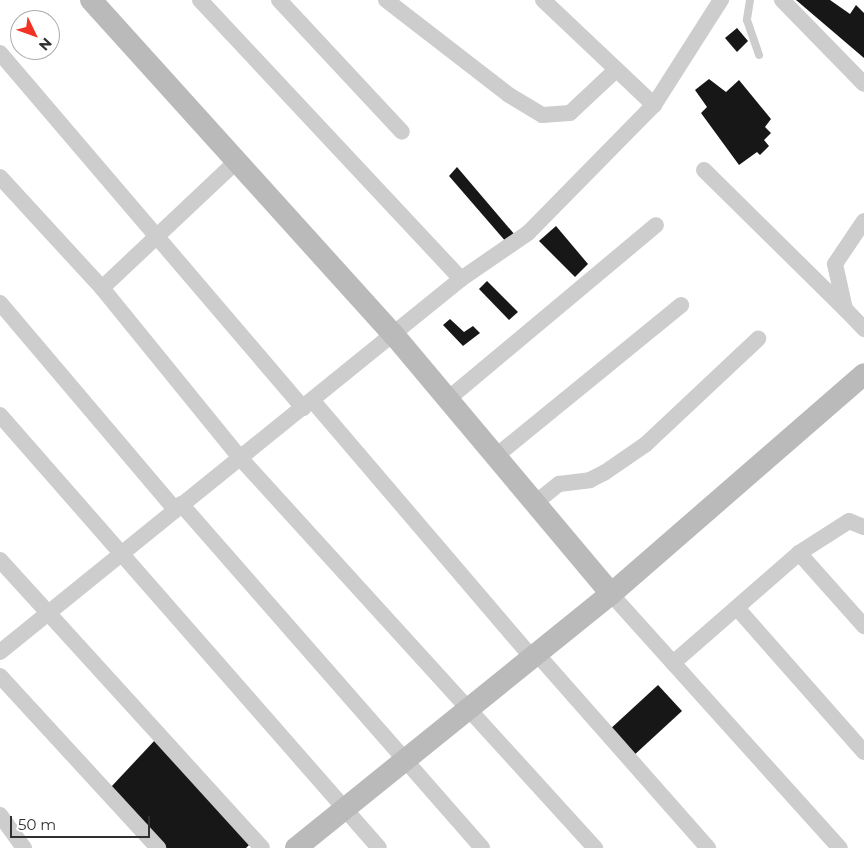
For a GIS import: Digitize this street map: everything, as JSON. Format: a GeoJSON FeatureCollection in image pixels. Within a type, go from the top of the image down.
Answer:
{"type":"FeatureCollection","features":[{"type":"Feature","properties":{"kind":"street"},"geometry":{"type":"LineString","coordinates":[[91,0],[394,335],[611,594],[840,848]]}},
{"type":"Feature","properties":{"kind":"street"},"geometry":{"type":"LineString","coordinates":[[200,0],[461,279]]}},
{"type":"Feature","properties":{"kind":"street"},"geometry":{"type":"LineString","coordinates":[[279,0],[402,132]]}},
{"type":"Feature","properties":{"kind":"street"},"geometry":{"type":"LineString","coordinates":[[386,0],[509,95],[542,115],[570,113],[616,70]]}},
{"type":"Feature","properties":{"kind":"street"},"geometry":{"type":"LineString","coordinates":[[543,0],[654,105]]}},
{"type":"Feature","properties":{"kind":"street"},"geometry":{"type":"LineString","coordinates":[[0,652],[120,553],[242,460],[307,404],[461,279],[528,233],[654,105],[721,0]]}},
{"type":"Feature","properties":{"kind":"street"},"geometry":{"type":"LineString","coordinates":[[782,0],[864,84]]}},
{"type":"Feature","properties":{"kind":"street"},"geometry":{"type":"LineString","coordinates":[[0,53],[157,236],[708,848]]}},
{"type":"Feature","properties":{"kind":"street"},"geometry":{"type":"LineString","coordinates":[[102,288],[237,161]]}},
{"type":"Feature","properties":{"kind":"street"},"geometry":{"type":"LineString","coordinates":[[704,170],[864,329]]}},
{"type":"Feature","properties":{"kind":"street"},"geometry":{"type":"LineString","coordinates":[[0,177],[102,288],[242,460],[595,848]]}},
{"type":"Feature","properties":{"kind":"street"},"geometry":{"type":"LineString","coordinates":[[845,309],[835,264],[864,221]]}},
{"type":"Feature","properties":{"kind":"street"},"geometry":{"type":"LineString","coordinates":[[448,399],[656,224]]}},
{"type":"Feature","properties":{"kind":"street"},"geometry":{"type":"LineString","coordinates":[[0,303],[178,507],[482,848]]}},
{"type":"Feature","properties":{"kind":"street"},"geometry":{"type":"LineString","coordinates":[[496,456],[681,305]]}},
{"type":"Feature","properties":{"kind":"street"},"geometry":{"type":"LineString","coordinates":[[534,504],[559,484],[590,480],[604,473],[646,444],[758,339]]}},
{"type":"Feature","properties":{"kind":"street"},"geometry":{"type":"LineString","coordinates":[[296,848],[611,594],[864,374]]}},
{"type":"Feature","properties":{"kind":"street"},"geometry":{"type":"LineString","coordinates":[[0,416],[379,848]]}},
{"type":"Feature","properties":{"kind":"street"},"geometry":{"type":"LineString","coordinates":[[673,664],[800,553],[848,521],[864,527]]}},
{"type":"Feature","properties":{"kind":"street"},"geometry":{"type":"LineString","coordinates":[[800,553],[864,626]]}},
{"type":"Feature","properties":{"kind":"street"},"geometry":{"type":"LineString","coordinates":[[0,560],[46,614],[262,848]]}},
{"type":"Feature","properties":{"kind":"street"},"geometry":{"type":"LineString","coordinates":[[737,608],[864,752]]}},
{"type":"Feature","properties":{"kind":"street"},"geometry":{"type":"LineString","coordinates":[[0,676],[158,848]]}},
{"type":"Feature","properties":{"kind":"street"},"geometry":{"type":"LineString","coordinates":[[0,815],[24,848]]}},
{"type":"Feature","properties":{"kind":"lane"},"geometry":{"type":"LineString","coordinates":[[750,0],[747,20],[759,54]]}},
{"type":"Feature","properties":{"kind":"building"},"geometry":{"type":"Polygon","coordinates":[[[796,0],[830,0],[850,14],[856,5],[864,13],[864,58],[796,0]]]}},
{"type":"Feature","properties":{"kind":"building"},"geometry":{"type":"Polygon","coordinates":[[[737,28],[748,41],[737,52],[725,38],[737,28]]]}},
{"type":"Feature","properties":{"kind":"building"},"geometry":{"type":"Polygon","coordinates":[[[709,79],[726,92],[739,80],[771,119],[765,127],[771,133],[764,140],[769,146],[760,155],[757,152],[739,165],[701,113],[707,107],[695,90],[709,79]]]}},
{"type":"Feature","properties":{"kind":"building"},"geometry":{"type":"Polygon","coordinates":[[[457,167],[515,235],[507,243],[449,176],[457,167]]]}},
{"type":"Feature","properties":{"kind":"building"},"geometry":{"type":"Polygon","coordinates":[[[556,226],[588,264],[575,277],[539,241],[556,226]]]}},
{"type":"Feature","properties":{"kind":"building"},"geometry":{"type":"Polygon","coordinates":[[[487,281],[518,312],[509,320],[479,289],[487,281]]]}},
{"type":"Feature","properties":{"kind":"building"},"geometry":{"type":"Polygon","coordinates":[[[450,319],[464,332],[473,326],[480,333],[463,346],[443,325],[450,319]]]}},
{"type":"Feature","properties":{"kind":"building"},"geometry":{"type":"Polygon","coordinates":[[[658,685],[682,711],[632,757],[608,731],[658,685]]]}},
{"type":"Feature","properties":{"kind":"building"},"geometry":{"type":"Polygon","coordinates":[[[156,739],[250,844],[246,848],[165,848],[111,787],[156,739]]]}}]}
